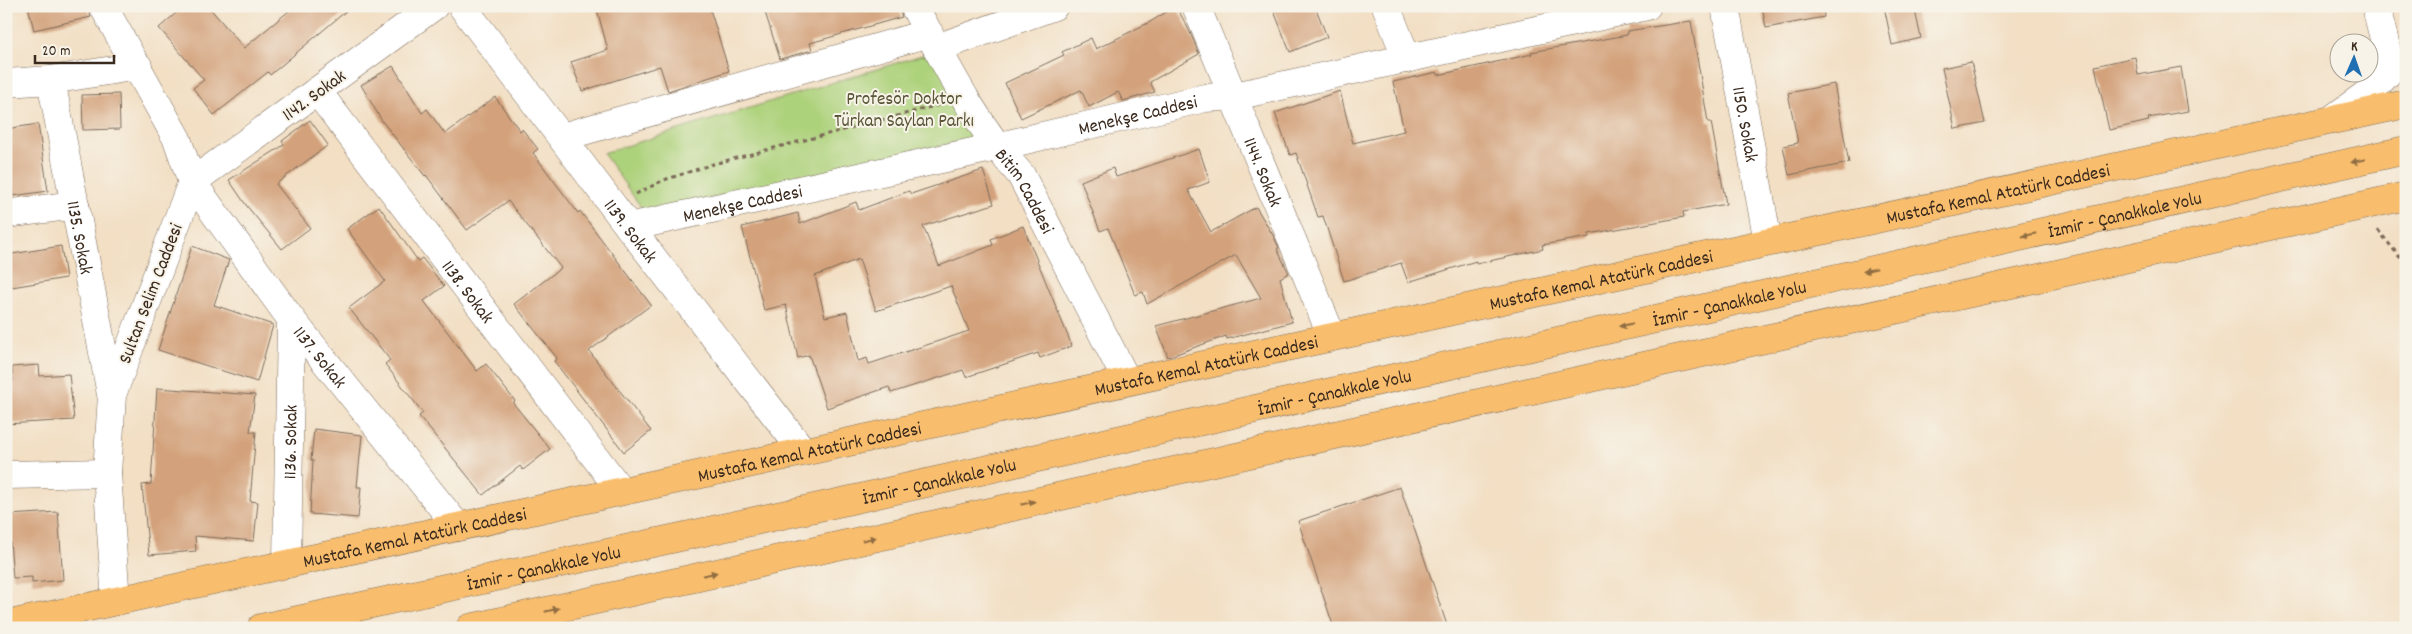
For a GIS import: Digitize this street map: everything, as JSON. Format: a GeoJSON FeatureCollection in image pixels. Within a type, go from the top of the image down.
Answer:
{"type":"FeatureCollection","features":[{"type":"Feature","properties":{"kind":"main road","name":"Mustafa Kemal Atatürk Caddesi"},"geometry":{"type":"LineString","coordinates":[[6,625],[2406,104]]}},
{"type":"Feature","properties":{"kind":"main road","name":"İzmir - Çanakkale Yolu"},"geometry":{"type":"LineString","coordinates":[[261,628],[842,502],[2406,150]]}},
{"type":"Feature","properties":{"kind":"main road"},"geometry":{"type":"LineString","coordinates":[[470,628],[2406,196]]}},
{"type":"Feature","properties":{"kind":"street"},"geometry":{"type":"LineString","coordinates":[[103,6],[177,139],[192,182]]}},
{"type":"Feature","properties":{"kind":"street","name":"1142. Sokak"},"geometry":{"type":"LineString","coordinates":[[192,182],[434,6]]}},
{"type":"Feature","properties":{"kind":"street","name":"1139. Sokak"},"geometry":{"type":"LineString","coordinates":[[462,6],[629,227],[803,451]]}},
{"type":"Feature","properties":{"kind":"street","name":"Bitim Caddesi"},"geometry":{"type":"LineString","coordinates":[[914,6],[965,99],[996,147],[1021,175],[1127,381]]}},
{"type":"Feature","properties":{"kind":"street"},"geometry":{"type":"LineString","coordinates":[[562,137],[933,40],[1054,6]]}},
{"type":"Feature","properties":{"kind":"street","name":"1144. Sokak"},"geometry":{"type":"LineString","coordinates":[[1196,6],[1332,337]]}},
{"type":"Feature","properties":{"kind":"street"},"geometry":{"type":"LineString","coordinates":[[1386,6],[1407,59]]}},
{"type":"Feature","properties":{"kind":"street","name":"Menekşe Caddesi"},"geometry":{"type":"LineString","coordinates":[[629,227],[996,147],[1205,98],[1234,96],[1647,6]]}},
{"type":"Feature","properties":{"kind":"street","name":"1150. Sokak"},"geometry":{"type":"LineString","coordinates":[[1725,6],[1768,242]]}},
{"type":"Feature","properties":{"kind":"street"},"geometry":{"type":"LineString","coordinates":[[2375,9],[2406,35]]}},
{"type":"Feature","properties":{"kind":"street"},"geometry":{"type":"LineString","coordinates":[[2331,120],[2372,90],[2388,73],[2388,55],[2375,9]]}},
{"type":"Feature","properties":{"kind":"street"},"geometry":{"type":"LineString","coordinates":[[6,83],[51,80],[138,66]]}},
{"type":"Feature","properties":{"kind":"street","name":"1135. Sokak"},"geometry":{"type":"LineString","coordinates":[[51,80],[112,395]]}},
{"type":"Feature","properties":{"kind":"street","name":"1138. Sokak"},"geometry":{"type":"LineString","coordinates":[[318,91],[621,491]]}},
{"type":"Feature","properties":{"kind":"street","name":"1137. Sokak"},"geometry":{"type":"LineString","coordinates":[[192,182],[291,319],[458,526]]}},
{"type":"Feature","properties":{"kind":"street","name":"Sultan Selim Caddesi"},"geometry":{"type":"LineString","coordinates":[[116,601],[107,473],[112,395],[192,182]]}},
{"type":"Feature","properties":{"kind":"street"},"geometry":{"type":"LineString","coordinates":[[6,214],[75,205]]}},
{"type":"Feature","properties":{"kind":"street","name":"1136. Sokak"},"geometry":{"type":"LineString","coordinates":[[287,564],[291,319]]}},
{"type":"Feature","properties":{"kind":"street"},"geometry":{"type":"LineString","coordinates":[[6,475],[107,473]]}},
{"type":"Feature","properties":{"kind":"path"},"geometry":{"type":"LineString","coordinates":[[613,206],[664,180],[713,164],[965,99]]}},
{"type":"Feature","properties":{"kind":"path"},"geometry":{"type":"LineString","coordinates":[[2358,207],[2406,265]]}},
{"type":"Feature","properties":{"kind":"green space","name":"Profesör Doktor Türkan Saylan Parkı"},"geometry":{"type":"Polygon","coordinates":[[[932,52],[976,138],[645,213],[603,153],[932,52]]]}},
{"type":"Feature","properties":{"kind":"building"},"geometry":{"type":"Polygon","coordinates":[[[28,6],[87,6],[91,17],[34,30],[28,6]]]}},
{"type":"Feature","properties":{"kind":"building"},"geometry":{"type":"Polygon","coordinates":[[[184,6],[208,6],[244,48],[295,6],[352,6],[270,75],[268,72],[214,115],[193,88],[204,80],[159,28],[184,6]]]}},
{"type":"Feature","properties":{"kind":"building"},"geometry":{"type":"Polygon","coordinates":[[[596,6],[709,6],[729,71],[668,91],[660,66],[582,91],[571,62],[608,50],[596,6]]]}},
{"type":"Feature","properties":{"kind":"building"},"geometry":{"type":"Polygon","coordinates":[[[763,6],[898,6],[902,17],[810,43],[812,50],[780,59],[763,6]]]}},
{"type":"Feature","properties":{"kind":"building"},"geometry":{"type":"Polygon","coordinates":[[[1176,6],[1199,54],[1150,82],[1155,92],[1123,101],[1118,92],[1089,107],[1081,90],[1021,118],[1005,83],[1064,55],[1062,52],[1091,38],[1096,49],[1150,22],[1176,6]]]}},
{"type":"Feature","properties":{"kind":"building"},"geometry":{"type":"Polygon","coordinates":[[[1272,6],[1315,6],[1327,37],[1290,52],[1272,6]]]}},
{"type":"Feature","properties":{"kind":"building"},"geometry":{"type":"Polygon","coordinates":[[[1762,6],[1823,6],[1824,17],[1766,28],[1762,6]]]}},
{"type":"Feature","properties":{"kind":"building"},"geometry":{"type":"Polygon","coordinates":[[[1884,6],[1914,6],[1921,38],[1892,45],[1884,6]]]}},
{"type":"Feature","properties":{"kind":"building"},"geometry":{"type":"Polygon","coordinates":[[[1691,21],[1708,122],[1711,122],[1726,204],[1683,212],[1684,217],[1589,234],[1589,237],[1542,245],[1543,249],[1476,264],[1476,261],[1408,282],[1401,263],[1344,281],[1323,216],[1318,217],[1296,153],[1290,155],[1275,113],[1340,91],[1353,143],[1404,131],[1393,82],[1437,72],[1438,75],[1532,54],[1531,52],[1627,35],[1627,31],[1691,21]]]}},
{"type":"Feature","properties":{"kind":"building"},"geometry":{"type":"Polygon","coordinates":[[[2135,57],[2138,75],[2181,67],[2188,111],[2148,118],[2149,121],[2109,130],[2095,66],[2135,57]]]}},
{"type":"Feature","properties":{"kind":"building"},"geometry":{"type":"Polygon","coordinates":[[[1971,62],[1985,123],[1955,129],[1942,68],[1971,62]]]}},
{"type":"Feature","properties":{"kind":"building"},"geometry":{"type":"Polygon","coordinates":[[[393,66],[422,113],[427,109],[445,134],[495,97],[520,131],[522,129],[538,149],[533,153],[578,213],[580,211],[651,305],[589,351],[651,431],[624,452],[554,361],[557,358],[514,304],[561,268],[508,201],[467,230],[382,121],[361,85],[393,66]]]}},
{"type":"Feature","properties":{"kind":"building"},"geometry":{"type":"Polygon","coordinates":[[[1834,84],[1849,163],[1789,175],[1783,146],[1798,143],[1788,93],[1834,84]]]}},
{"type":"Feature","properties":{"kind":"building"},"geometry":{"type":"Polygon","coordinates":[[[119,94],[120,129],[83,130],[82,95],[119,94]]]}},
{"type":"Feature","properties":{"kind":"building"},"geometry":{"type":"Polygon","coordinates":[[[310,120],[328,145],[276,184],[310,228],[282,249],[246,205],[229,180],[284,145],[282,141],[310,120]]]}},
{"type":"Feature","properties":{"kind":"building"},"geometry":{"type":"Polygon","coordinates":[[[38,124],[48,191],[13,196],[6,152],[6,129],[38,124]]]}},
{"type":"Feature","properties":{"kind":"building"},"geometry":{"type":"Polygon","coordinates":[[[1199,149],[1210,182],[1188,190],[1211,232],[1256,207],[1274,237],[1279,248],[1277,249],[1289,273],[1280,278],[1292,322],[1227,339],[1226,336],[1168,357],[1156,326],[1261,298],[1236,255],[1147,304],[1143,292],[1135,295],[1108,228],[1100,231],[1081,181],[1113,168],[1116,177],[1199,149]]]}},
{"type":"Feature","properties":{"kind":"building"},"geometry":{"type":"Polygon","coordinates":[[[983,170],[994,204],[923,226],[939,266],[993,245],[991,239],[1023,226],[1072,346],[1040,358],[1038,353],[966,377],[963,370],[891,393],[889,387],[827,408],[809,355],[798,358],[786,305],[764,310],[742,227],[798,213],[800,224],[856,202],[859,210],[909,191],[911,194],[983,170]],[[859,259],[815,276],[825,317],[847,312],[858,361],[867,358],[869,364],[969,331],[951,286],[876,311],[859,259]]]}},
{"type":"Feature","properties":{"kind":"building"},"geometry":{"type":"Polygon","coordinates":[[[379,206],[418,261],[422,258],[444,286],[424,301],[477,371],[486,364],[515,401],[513,403],[550,449],[523,470],[520,466],[483,495],[419,416],[423,413],[385,364],[390,360],[349,308],[385,281],[347,229],[379,206]]]}},
{"type":"Feature","properties":{"kind":"building"},"geometry":{"type":"Polygon","coordinates":[[[61,246],[66,278],[6,288],[6,255],[61,246]]]}},
{"type":"Feature","properties":{"kind":"building"},"geometry":{"type":"Polygon","coordinates":[[[192,246],[229,260],[214,305],[273,325],[257,382],[158,350],[192,246]]]}},
{"type":"Feature","properties":{"kind":"building"},"geometry":{"type":"Polygon","coordinates":[[[39,365],[40,376],[69,374],[74,420],[6,424],[6,381],[13,381],[12,367],[39,365]]]}},
{"type":"Feature","properties":{"kind":"building"},"geometry":{"type":"Polygon","coordinates":[[[157,388],[255,395],[250,432],[256,432],[250,501],[258,502],[254,541],[195,536],[196,551],[149,555],[142,485],[151,484],[157,388]]]}},
{"type":"Feature","properties":{"kind":"building"},"geometry":{"type":"Polygon","coordinates":[[[314,429],[362,435],[357,487],[361,487],[358,518],[310,514],[313,460],[311,460],[314,429]]]}},
{"type":"Feature","properties":{"kind":"building"},"geometry":{"type":"Polygon","coordinates":[[[1400,487],[1448,628],[1334,628],[1298,521],[1400,487]]]}},
{"type":"Feature","properties":{"kind":"building"},"geometry":{"type":"Polygon","coordinates":[[[58,512],[63,580],[32,583],[32,577],[13,578],[8,515],[58,512]]]}}]}
